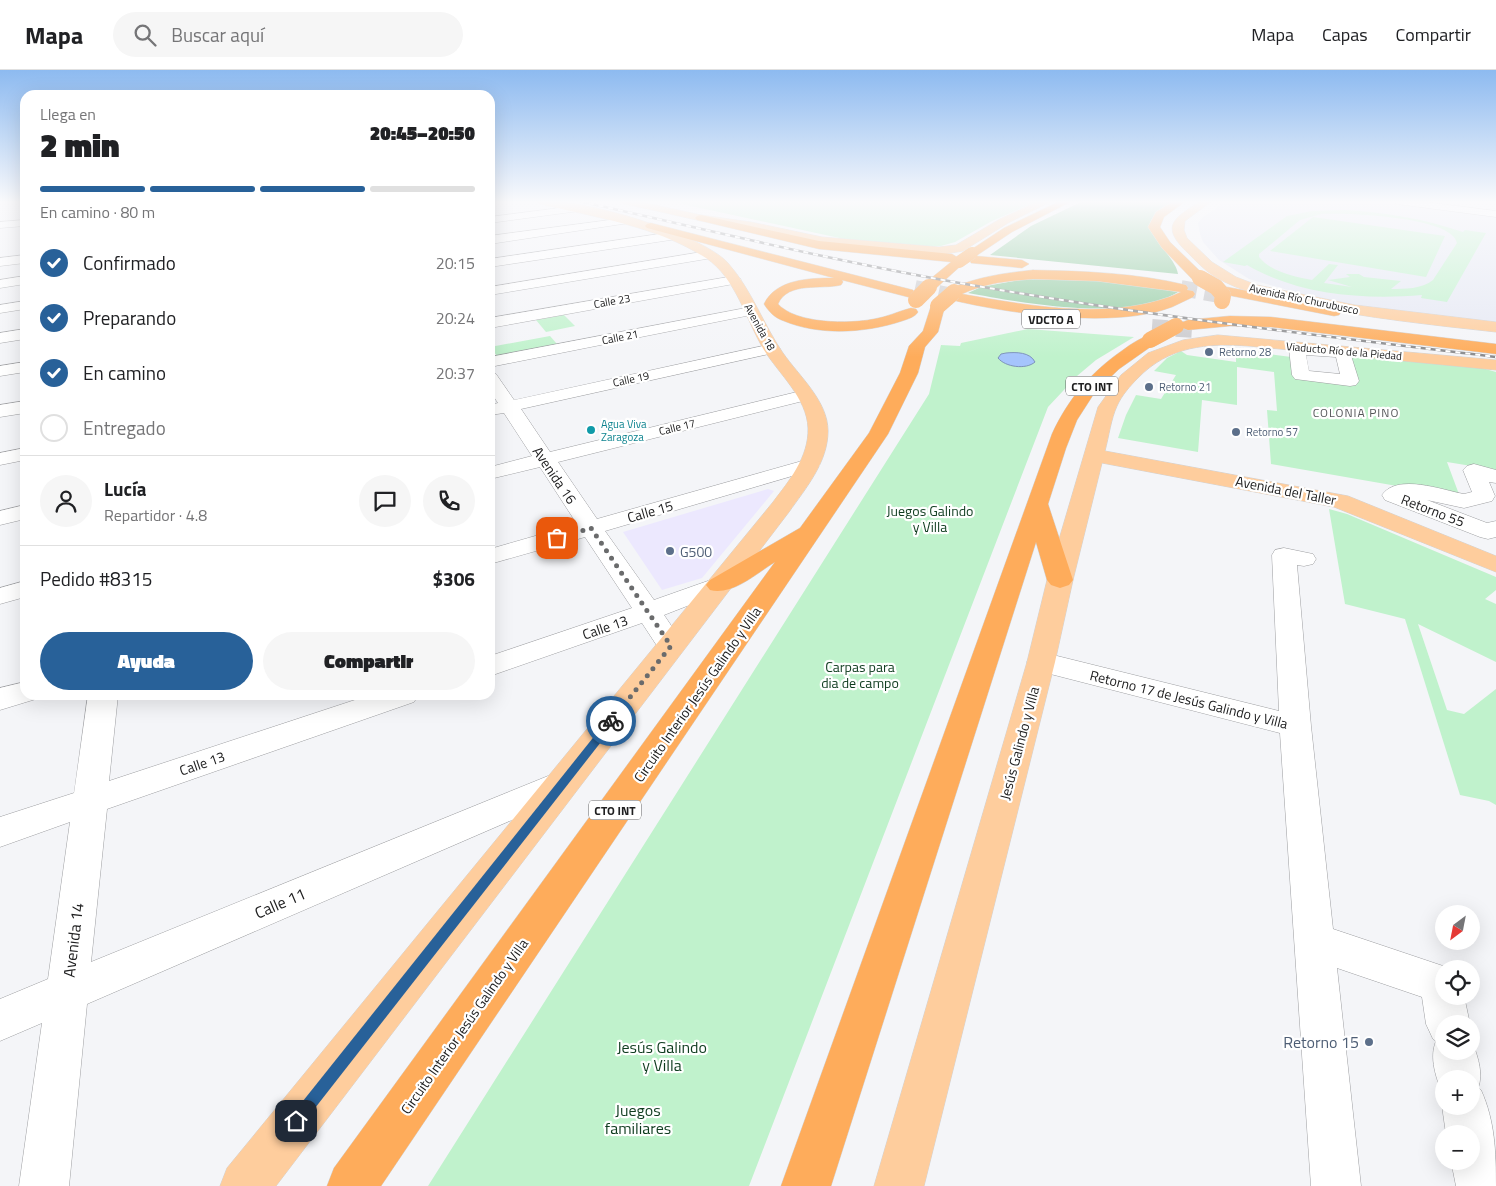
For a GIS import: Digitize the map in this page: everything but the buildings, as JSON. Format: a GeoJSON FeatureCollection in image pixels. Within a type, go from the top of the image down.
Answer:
{"type":"FeatureCollection","features":[{"type":"Feature","properties":{"kind":"highway"},"geometry":{"type":"LineString","coordinates":[[755,253],[916,296]]}},
{"type":"Feature","properties":{"kind":"highway"},"geometry":{"type":"LineString","coordinates":[[770,253],[916,296]]}},
{"type":"Feature","properties":{"kind":"highway"},"geometry":{"type":"LineString","coordinates":[[974,257],[979,253]]}},
{"type":"Feature","properties":{"kind":"highway"},"geometry":{"type":"LineString","coordinates":[[1174,253],[1198,277],[1216,287],[1223,295],[1222,297],[1334,316],[1496,339]]}},
{"type":"Feature","properties":{"kind":"highway"},"geometry":{"type":"LineString","coordinates":[[874,285],[839,282],[805,284],[780,292],[772,300],[772,304],[778,312],[790,318],[836,326],[879,323],[916,296],[953,257],[974,257],[1118,274],[1184,289]]}},
{"type":"Feature","properties":{"kind":"highway"},"geometry":{"type":"LineString","coordinates":[[916,296],[907,329],[917,346],[930,332],[950,299],[981,281],[1044,275],[1113,278],[1184,289]]}},
{"type":"Feature","properties":{"kind":"highway"},"geometry":{"type":"LineString","coordinates":[[950,299],[1069,312],[1104,312],[1158,307],[1176,302],[1184,289],[1198,277]]}},
{"type":"Feature","properties":{"kind":"highway","name":"CTO INT"},"geometry":{"type":"LineString","coordinates":[[806,1186],[1037,504],[1070,417],[1082,396],[1145,330],[1188,331],[1212,311],[1222,297]]}},
{"type":"Feature","properties":{"kind":"highway","name":"VDCTO A"},"geometry":{"type":"LineString","coordinates":[[950,299],[1031,317],[1145,330]]}},
{"type":"Feature","properties":{"kind":"highway","name":"CTO INT"},"geometry":{"type":"LineString","coordinates":[[1188,331],[1175,322],[1196,308]]}},
{"type":"Feature","properties":{"kind":"highway"},"geometry":{"type":"LineString","coordinates":[[1188,331],[1230,321],[1271,322],[1496,349]]}},
{"type":"Feature","properties":{"kind":"highway","name":"Viaducto Río de la Piedad"},"geometry":{"type":"LineString","coordinates":[[1188,331],[1425,352],[1496,362]]}},
{"type":"Feature","properties":{"kind":"highway"},"geometry":{"type":"LineString","coordinates":[[1460,335],[1483,332],[1496,334]]}},
{"type":"Feature","properties":{"kind":"highway","name":"Circuito Interior Jesús Galindo y Villa"},"geometry":{"type":"LineString","coordinates":[[352,1186],[878,434],[909,373],[917,346]]}},
{"type":"Feature","properties":{"kind":"highway"},"geometry":{"type":"LineString","coordinates":[[1037,504],[1060,580]]}},
{"type":"Feature","properties":{"kind":"highway"},"geometry":{"type":"LineString","coordinates":[[719,585],[812,530]]}},
{"type":"Feature","properties":{"kind":"main road","name":"Avenida 18"},"geometry":{"type":"LineString","coordinates":[[704,253],[722,264],[734,280],[772,348],[805,395],[814,413],[818,428],[816,448],[809,465]]}},
{"type":"Feature","properties":{"kind":"main road"},"geometry":{"type":"LineString","coordinates":[[921,253],[953,257],[956,253]]}},
{"type":"Feature","properties":{"kind":"main road","name":"Avenida Río Churubusco"},"geometry":{"type":"LineString","coordinates":[[1195,253],[1220,275],[1238,283],[1280,296],[1378,314],[1496,327]]}},
{"type":"Feature","properties":{"kind":"main road","name":"Viaducto Río de la Piedad"},"geometry":{"type":"LineString","coordinates":[[1188,331],[1219,341],[1496,362]]}},
{"type":"Feature","properties":{"kind":"main road","name":"Jesús Galindo y Villa"},"geometry":{"type":"LineString","coordinates":[[910,1182],[1060,580],[1107,407],[1116,391],[1127,379],[1159,353],[1171,347],[1188,331]]}},
{"type":"Feature","properties":{"kind":"main road","name":"Avenida del Taller"},"geometry":{"type":"LineString","coordinates":[[1097,448],[1340,484],[1496,546]]}},
{"type":"Feature","properties":{"kind":"main road","name":"Avenida del Taller"},"geometry":{"type":"LineString","coordinates":[[1097,448],[1340,501],[1496,565]]}},
{"type":"Feature","properties":{"kind":"main road"},"geometry":{"type":"LineString","coordinates":[[243,1180],[671,646],[781,507],[809,465]]}},
{"type":"Feature","properties":{"kind":"street"},"geometry":{"type":"LineString","coordinates":[[495,262],[557,253]]}},
{"type":"Feature","properties":{"kind":"street"},"geometry":{"type":"LineString","coordinates":[[495,290],[708,255]]}},
{"type":"Feature","properties":{"kind":"street"},"geometry":{"type":"LineString","coordinates":[[0,262],[20,260]]}},
{"type":"Feature","properties":{"kind":"street","name":"Calle 23"},"geometry":{"type":"LineString","coordinates":[[495,322],[734,280]]}},
{"type":"Feature","properties":{"kind":"street"},"geometry":{"type":"LineString","coordinates":[[0,284],[20,281]]}},
{"type":"Feature","properties":{"kind":"street"},"geometry":{"type":"LineString","coordinates":[[0,309],[20,306]]}},
{"type":"Feature","properties":{"kind":"street","name":"Calle 21"},"geometry":{"type":"LineString","coordinates":[[495,361],[751,311]]}},
{"type":"Feature","properties":{"kind":"street"},"geometry":{"type":"LineString","coordinates":[[0,338],[20,335]]}},
{"type":"Feature","properties":{"kind":"street","name":"Calle 19"},"geometry":{"type":"LineString","coordinates":[[500,408],[772,348]]}},
{"type":"Feature","properties":{"kind":"street"},"geometry":{"type":"LineString","coordinates":[[0,371],[20,368]]}},
{"type":"Feature","properties":{"kind":"street","name":"Avenida 16"},"geometry":{"type":"LineString","coordinates":[[495,393],[500,408],[545,460],[671,646]]}},
{"type":"Feature","properties":{"kind":"street","name":"Calle 17"},"geometry":{"type":"LineString","coordinates":[[495,473],[805,395]]}},
{"type":"Feature","properties":{"kind":"street"},"geometry":{"type":"LineString","coordinates":[[0,411],[20,407]]}},
{"type":"Feature","properties":{"kind":"street"},"geometry":{"type":"LineString","coordinates":[[0,459],[20,455]]}},
{"type":"Feature","properties":{"kind":"street","name":"Calle 15"},"geometry":{"type":"LineString","coordinates":[[495,556],[809,465]]}},
{"type":"Feature","properties":{"kind":"street","name":"Retorno 55"},"geometry":{"type":"LineString","coordinates":[[1496,477],[1474,470],[1484,496],[1464,501],[1404,489],[1393,495],[1488,532],[1496,528]]}},
{"type":"Feature","properties":{"kind":"street"},"geometry":{"type":"LineString","coordinates":[[0,518],[20,513]]}},
{"type":"Feature","properties":{"kind":"street","name":"Retorno 17 de Jesús Galindo y Villa"},"geometry":{"type":"LineString","coordinates":[[1041,662],[1295,726],[1284,555],[1304,559]]}},
{"type":"Feature","properties":{"kind":"street","name":"Calle 13"},"geometry":{"type":"LineString","coordinates":[[495,664],[648,612],[719,585]]}},
{"type":"Feature","properties":{"kind":"street"},"geometry":{"type":"LineString","coordinates":[[0,596],[20,590]]}},
{"type":"Feature","properties":{"kind":"street"},"geometry":{"type":"LineString","coordinates":[[0,699],[20,693]]}},
{"type":"Feature","properties":{"kind":"street","name":"Avenida 14"},"geometry":{"type":"LineString","coordinates":[[44,1186],[102,700]]}},
{"type":"Feature","properties":{"kind":"street","name":"Calle 13"},"geometry":{"type":"LineString","coordinates":[[0,832],[388,700]]}},
{"type":"Feature","properties":{"kind":"street"},"geometry":{"type":"LineString","coordinates":[[1295,726],[1316,942],[1336,1186]]}},
{"type":"Feature","properties":{"kind":"street","name":"Calle 11"},"geometry":{"type":"LineString","coordinates":[[0,1020],[560,785]]}},
{"type":"Feature","properties":{"kind":"street"},"geometry":{"type":"LineString","coordinates":[[1316,942],[1440,984],[1446,1015]]}},
{"type":"Feature","properties":{"kind":"street"},"geometry":{"type":"LineString","coordinates":[[1478,1170],[1481,1186]]}},
{"type":"Feature","properties":{"kind":"shaded area"},"geometry":{"type":"Polygon","coordinates":[[[1213,253],[1496,253],[1496,322],[1352,305],[1302,294],[1249,279],[1219,260],[1213,253]]]}},
{"type":"Feature","properties":{"kind":"shaded area"},"geometry":{"type":"Polygon","coordinates":[[[768,489],[774,491],[702,578],[662,590],[623,532],[768,489]]]}},
{"type":"Feature","properties":{"kind":"green space"},"geometry":{"type":"Polygon","coordinates":[[[993,253],[1167,253],[1178,274],[990,255],[993,253]]]}},
{"type":"Feature","properties":{"kind":"green space"},"geometry":{"type":"Polygon","coordinates":[[[1235,253],[1260,253],[1259,257],[1264,262],[1277,270],[1291,275],[1312,280],[1329,264],[1338,265],[1324,283],[1352,287],[1328,280],[1350,277],[1346,274],[1359,274],[1364,277],[1401,281],[1391,289],[1407,289],[1424,285],[1433,280],[1450,253],[1475,253],[1447,302],[1421,298],[1422,295],[1355,296],[1309,289],[1267,275],[1247,265],[1223,262],[1235,253]]]}},
{"type":"Feature","properties":{"kind":"green space"},"geometry":{"type":"Polygon","coordinates":[[[1282,253],[1437,253],[1426,277],[1282,253]]]}},
{"type":"Feature","properties":{"kind":"green space"},"geometry":{"type":"Polygon","coordinates":[[[1025,279],[1111,281],[1178,292],[1157,301],[1132,307],[1105,309],[1046,305],[968,293],[981,287],[1025,279]]]}},
{"type":"Feature","properties":{"kind":"green space"},"geometry":{"type":"Polygon","coordinates":[[[564,315],[575,326],[546,332],[536,320],[564,315]]]}},
{"type":"Feature","properties":{"kind":"green space","name":"Jesús Galindo y Villa"},"geometry":{"type":"Polygon","coordinates":[[[1028,329],[1134,337],[1096,360],[1077,376],[1048,407],[749,1186],[428,1186],[929,394],[941,345],[960,346],[961,343],[1028,329]]]}},
{"type":"Feature","properties":{"kind":"green space"},"geometry":{"type":"Polygon","coordinates":[[[550,336],[557,344],[497,356],[495,346],[550,336]]]}},
{"type":"Feature","properties":{"kind":"green space"},"geometry":{"type":"Polygon","coordinates":[[[1236,350],[1299,358],[1301,375],[1349,381],[1343,353],[1482,368],[1496,372],[1496,470],[1447,462],[1460,497],[1271,464],[1267,410],[1277,411],[1274,372],[1237,367],[1237,405],[1202,400],[1198,452],[1118,438],[1126,415],[1136,395],[1161,399],[1176,375],[1154,371],[1167,358],[1181,351],[1187,355],[1236,362],[1236,350]]]}},
{"type":"Feature","properties":{"kind":"green space"},"geometry":{"type":"Polygon","coordinates":[[[1329,509],[1347,514],[1496,577],[1496,590],[1485,599],[1496,604],[1496,662],[1418,624],[1447,710],[1464,714],[1496,689],[1496,805],[1489,801],[1460,795],[1405,619],[1345,604],[1329,509]]]}},
{"type":"Feature","properties":{"kind":"water"},"geometry":{"type":"Polygon","coordinates":[[[1001,354],[1026,354],[1035,362],[1021,367],[1005,364],[998,358],[1001,354]]]}},
{"type":"Feature","properties":{"kind":"tunnel"},"geometry":{"type":"LineString","coordinates":[[915,288],[957,297]]}},
{"type":"Feature","properties":{"kind":"tunnel"},"geometry":{"type":"LineString","coordinates":[[1181,288],[1230,297]]}},
{"type":"Feature","properties":{"kind":"tunnel"},"geometry":{"type":"LineString","coordinates":[[1152,327],[1194,330]]}},
{"type":"Feature","properties":{"kind":"railway"},"geometry":{"type":"LineString","coordinates":[[809,253],[927,277],[1042,297],[1171,316],[1496,357]]}},
{"type":"Feature","properties":{"kind":"way so far"},"geometry":{"type":"LineString","coordinates":[[557,538],[591,528],[671,646],[611,721]]}},
{"type":"Feature","properties":{"kind":"place","name":"Retorno 28"},"geometry":{"type":"Point","coordinates":[1209,352]}},
{"type":"Feature","properties":{"kind":"place","name":"Retorno 21"},"geometry":{"type":"Point","coordinates":[1149,387]}},
{"type":"Feature","properties":{"kind":"place","name":"Agua Viva Zaragoza"},"geometry":{"type":"Point","coordinates":[591,430]}},
{"type":"Feature","properties":{"kind":"place","name":"Retorno 57"},"geometry":{"type":"Point","coordinates":[1236,432]}},
{"type":"Feature","properties":{"kind":"place","name":"G500"},"geometry":{"type":"Point","coordinates":[670,551]}},
{"type":"Feature","properties":{"kind":"place","name":"Retorno 15"},"geometry":{"type":"Point","coordinates":[1369,1042]}},
{"type":"Feature","properties":{"kind":"district","name":"COLONIA PINO"},"geometry":{"type":"Point","coordinates":[1356,412]}},
{"type":"Feature","properties":{"kind":"route"},"geometry":{"type":"LineString","coordinates":[[296,1121],[611,721]]}},
{"type":"Feature","properties":{"kind":"park label","name":"Juegos Galindo y Villa"},"geometry":{"type":"Point","coordinates":[930,518]}},
{"type":"Feature","properties":{"kind":"park label","name":"Carpas para dia de campo"},"geometry":{"type":"Point","coordinates":[860,674]}},
{"type":"Feature","properties":{"kind":"park label","name":"Juegos familiares"},"geometry":{"type":"Point","coordinates":[638,1119]}}]}
